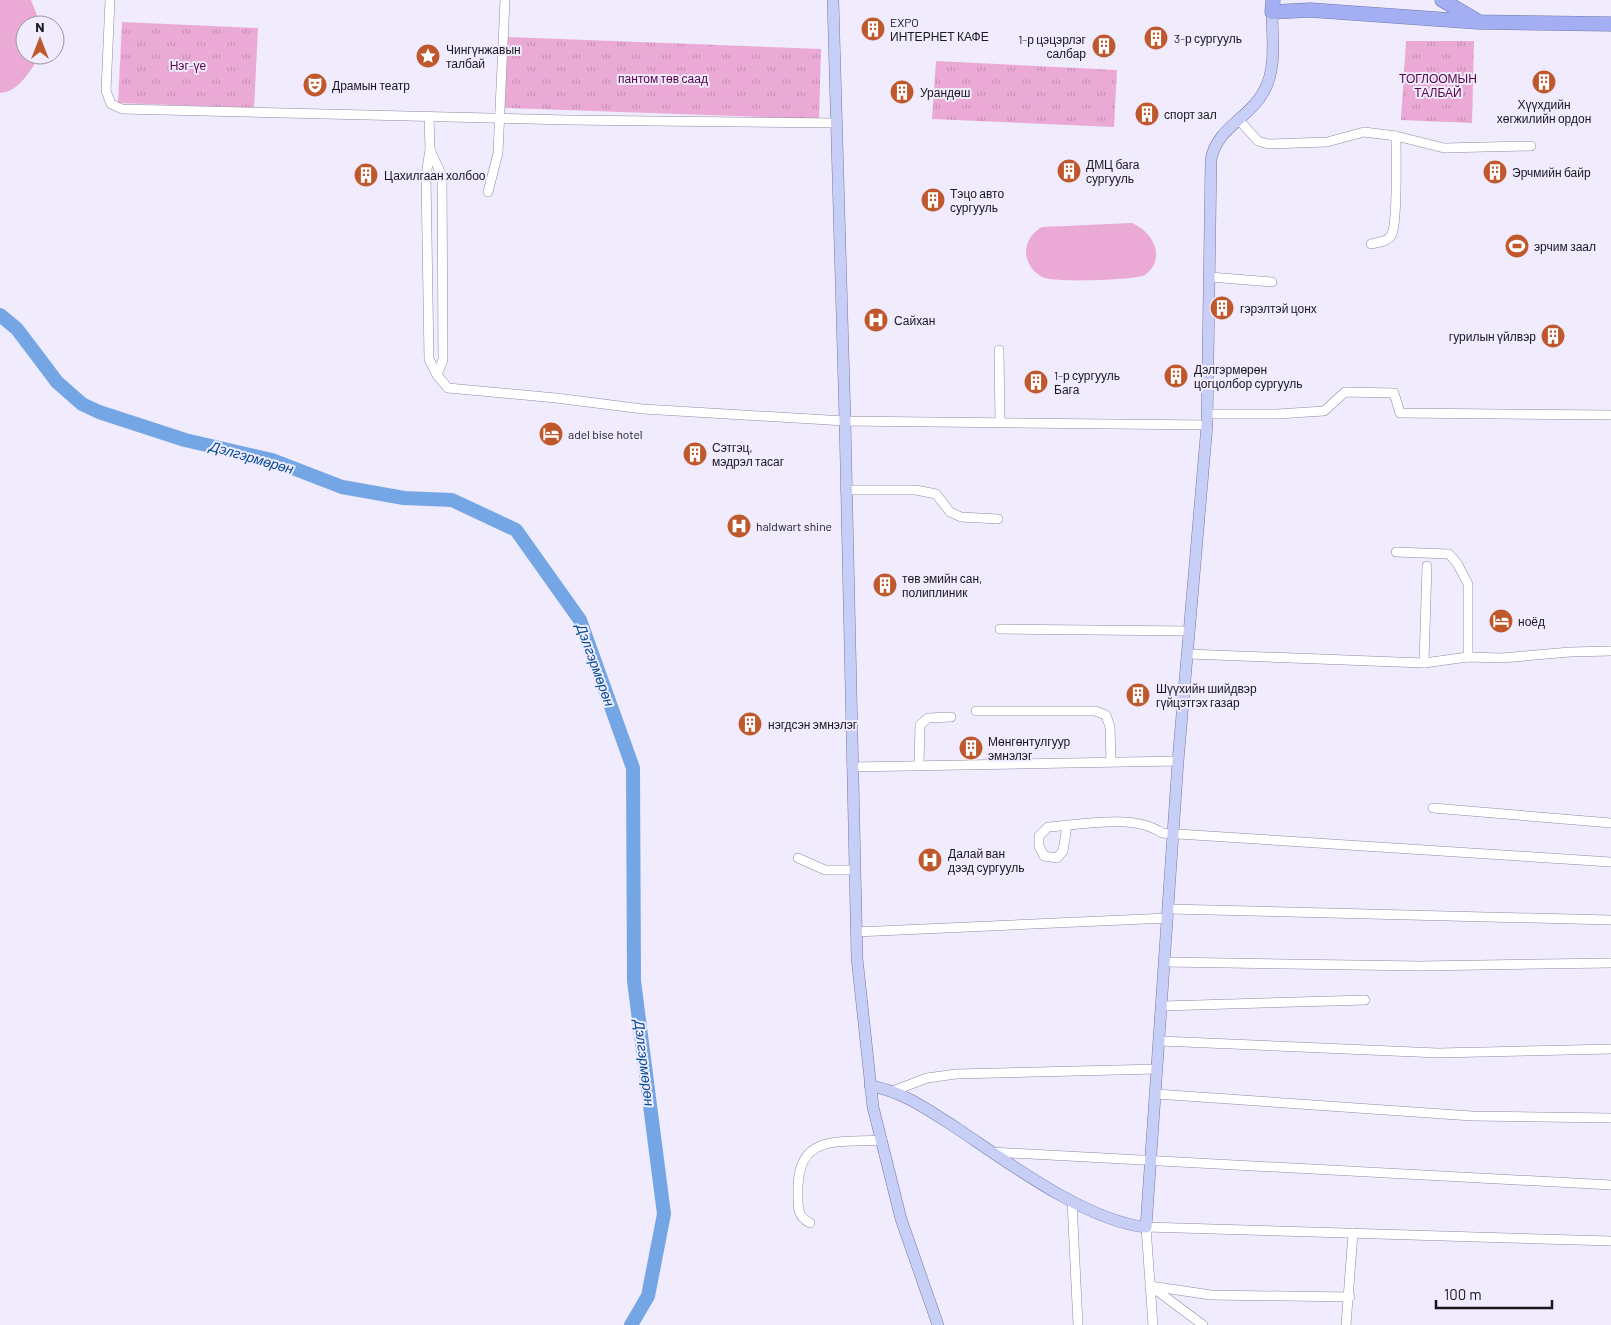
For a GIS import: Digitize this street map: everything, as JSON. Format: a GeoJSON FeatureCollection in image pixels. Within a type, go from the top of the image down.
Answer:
{"type":"FeatureCollection","features":[{"type":"Feature","properties":{"kind":"highway"},"geometry":{"type":"LineString","coordinates":[[1291,0],[1310,10]]}},
{"type":"Feature","properties":{"kind":"highway"},"geometry":{"type":"LineString","coordinates":[[1310,10],[1333,0]]}},
{"type":"Feature","properties":{"kind":"highway"},"geometry":{"type":"LineString","coordinates":[[1442,0],[1478,22]]}},
{"type":"Feature","properties":{"kind":"highway"},"geometry":{"type":"LineString","coordinates":[[1272,6],[1478,22],[1611,24]]}},
{"type":"Feature","properties":{"kind":"main road"},"geometry":{"type":"LineString","coordinates":[[833,0],[846,420],[845,490],[856,932],[870,1086],[902,1219],[938,1325]]}},
{"type":"Feature","properties":{"kind":"main road"},"geometry":{"type":"LineString","coordinates":[[870,1086],[893,1091],[926,1108],[992,1152],[1072,1201],[1116,1222],[1146,1227],[1178,761],[1207,420],[1213,148],[1218,140],[1259,99],[1271,75],[1272,6]]}},
{"type":"Feature","properties":{"kind":"street"},"geometry":{"type":"LineString","coordinates":[[110,0],[106,91],[111,104],[122,109],[500,119],[837,123]]}},
{"type":"Feature","properties":{"kind":"street"},"geometry":{"type":"LineString","coordinates":[[488,192],[498,153],[506,0]]}},
{"type":"Feature","properties":{"kind":"street"},"geometry":{"type":"LineString","coordinates":[[429,117],[430,150],[426,176],[429,359],[437,375],[448,388],[556,398],[643,409],[846,420],[1000,422],[1207,420],[1324,411],[1347,391],[1394,393],[1400,412],[1611,415]]}},
{"type":"Feature","properties":{"kind":"street"},"geometry":{"type":"LineString","coordinates":[[1238,120],[1258,141],[1268,144],[1327,142],[1364,132],[1396,136],[1444,148],[1530,146]]}},
{"type":"Feature","properties":{"kind":"street"},"geometry":{"type":"LineString","coordinates":[[1372,244],[1386,241],[1392,234],[1396,136]]}},
{"type":"Feature","properties":{"kind":"street"},"geometry":{"type":"LineString","coordinates":[[430,150],[442,176],[443,360],[437,375]]}},
{"type":"Feature","properties":{"kind":"street"},"geometry":{"type":"LineString","coordinates":[[1210,277],[1272,282]]}},
{"type":"Feature","properties":{"kind":"street"},"geometry":{"type":"LineString","coordinates":[[999,350],[1000,422]]}},
{"type":"Feature","properties":{"kind":"street"},"geometry":{"type":"LineString","coordinates":[[845,490],[916,490],[936,494],[950,512],[961,517],[998,519]]}},
{"type":"Feature","properties":{"kind":"street"},"geometry":{"type":"LineString","coordinates":[[1396,552],[1448,554],[1457,563],[1468,584],[1468,657]]}},
{"type":"Feature","properties":{"kind":"street"},"geometry":{"type":"LineString","coordinates":[[1424,663],[1427,566]]}},
{"type":"Feature","properties":{"kind":"street"},"geometry":{"type":"LineString","coordinates":[[1000,629],[1190,631]]}},
{"type":"Feature","properties":{"kind":"street"},"geometry":{"type":"LineString","coordinates":[[1188,654],[1424,663],[1468,657],[1502,658],[1570,652],[1611,651]]}},
{"type":"Feature","properties":{"kind":"street"},"geometry":{"type":"LineString","coordinates":[[976,711],[1095,711],[1106,715],[1110,727],[1111,762]]}},
{"type":"Feature","properties":{"kind":"street"},"geometry":{"type":"LineString","coordinates":[[919,766],[920,725],[928,718],[951,717]]}},
{"type":"Feature","properties":{"kind":"street"},"geometry":{"type":"LineString","coordinates":[[852,767],[1178,761]]}},
{"type":"Feature","properties":{"kind":"street"},"geometry":{"type":"LineString","coordinates":[[1433,808],[1611,823]]}},
{"type":"Feature","properties":{"kind":"street"},"geometry":{"type":"LineString","coordinates":[[1067,826],[1135,823],[1148,824],[1162,833],[1611,862]]}},
{"type":"Feature","properties":{"kind":"street"},"geometry":{"type":"LineString","coordinates":[[798,858],[825,870],[854,870]]}},
{"type":"Feature","properties":{"kind":"street"},"geometry":{"type":"LineString","coordinates":[[856,932],[1168,914],[1611,920]]}},
{"type":"Feature","properties":{"kind":"street"},"geometry":{"type":"LineString","coordinates":[[1165,962],[1420,966],[1611,963]]}},
{"type":"Feature","properties":{"kind":"street"},"geometry":{"type":"LineString","coordinates":[[1162,1006],[1366,1000]]}},
{"type":"Feature","properties":{"kind":"street"},"geometry":{"type":"LineString","coordinates":[[1160,1041],[1438,1054],[1611,1049]]}},
{"type":"Feature","properties":{"kind":"street"},"geometry":{"type":"LineString","coordinates":[[893,1091],[927,1078],[956,1074],[1158,1069]]}},
{"type":"Feature","properties":{"kind":"street"},"geometry":{"type":"LineString","coordinates":[[1156,1094],[1472,1116],[1611,1118]]}},
{"type":"Feature","properties":{"kind":"street"},"geometry":{"type":"LineString","coordinates":[[810,1223],[802,1218],[798,1211],[798,1176],[805,1155],[821,1143],[882,1140]]}},
{"type":"Feature","properties":{"kind":"street"},"geometry":{"type":"LineString","coordinates":[[992,1152],[1611,1186]]}},
{"type":"Feature","properties":{"kind":"street"},"geometry":{"type":"LineString","coordinates":[[1072,1201],[1078,1325]]}},
{"type":"Feature","properties":{"kind":"street"},"geometry":{"type":"LineString","coordinates":[[1153,1325],[1146,1227],[1611,1241]]}},
{"type":"Feature","properties":{"kind":"street"},"geometry":{"type":"LineString","coordinates":[[1346,1325],[1350,1297],[1353,1233]]}},
{"type":"Feature","properties":{"kind":"street"},"geometry":{"type":"LineString","coordinates":[[1150,1286],[1211,1295],[1350,1297]]}},
{"type":"Feature","properties":{"kind":"street"},"geometry":{"type":"LineString","coordinates":[[1150,1286],[1203,1325]]}},
{"type":"Feature","properties":{"kind":"green space"},"geometry":{"type":"Polygon","coordinates":[[[0,0],[31,0],[37,15],[15,15],[15,65],[33,65],[19,84],[7,92],[0,93],[0,0]]]}},
{"type":"Feature","properties":{"kind":"green space","name":"Нэг-үе"},"geometry":{"type":"Polygon","coordinates":[[[122,22],[258,28],[254,108],[118,103],[122,22]]]}},
{"type":"Feature","properties":{"kind":"green space","name":"пантом төв саад"},"geometry":{"type":"Polygon","coordinates":[[[507,37],[821,49],[819,119],[505,108],[507,37]]]}},
{"type":"Feature","properties":{"kind":"green space","name":"ТОГЛООМЫН ТАЛБАЙ"},"geometry":{"type":"Polygon","coordinates":[[[1406,41],[1474,41],[1472,123],[1401,120],[1406,41]]]}},
{"type":"Feature","properties":{"kind":"green space"},"geometry":{"type":"Polygon","coordinates":[[[936,61],[1117,70],[1114,127],[932,119],[936,61]]]}},
{"type":"Feature","properties":{"kind":"green space"},"geometry":{"type":"Polygon","coordinates":[[[1132,223],[1147,233],[1155,248],[1155,263],[1143,276],[1123,279],[1049,279],[1042,277],[1036,272],[1027,259],[1026,248],[1029,241],[1033,234],[1042,227],[1132,223]]]}},
{"type":"Feature","properties":{"kind":"waterway","name":"Дэлгэрмөрөн"},"geometry":{"type":"LineString","coordinates":[[0,315],[17,329],[57,382],[82,404],[99,412],[185,440],[272,460],[342,487],[404,498],[452,500],[516,530],[580,620],[633,768],[634,981],[664,1214],[648,1296],[631,1325]]}},
{"type":"Feature","properties":{"kind":"place","name":"EXPO ИНТЕРНЕТ КАФЕ"},"geometry":{"type":"Point","coordinates":[873,29]}},
{"type":"Feature","properties":{"kind":"place","name":"3-р сургууль"},"geometry":{"type":"Point","coordinates":[1156,38]}},
{"type":"Feature","properties":{"kind":"place","name":"1-р цэцэрлэг салбар"},"geometry":{"type":"Point","coordinates":[1104,46]}},
{"type":"Feature","properties":{"kind":"place","name":"Чингүнжавын талбай"},"geometry":{"type":"Point","coordinates":[428,56]}},
{"type":"Feature","properties":{"kind":"place","name":"Хүүхдийн хөгжилийн ордон"},"geometry":{"type":"Point","coordinates":[1544,82]}},
{"type":"Feature","properties":{"kind":"place","name":"Драмын театр"},"geometry":{"type":"Point","coordinates":[315,85]}},
{"type":"Feature","properties":{"kind":"place","name":"Урандөш"},"geometry":{"type":"Point","coordinates":[902,92]}},
{"type":"Feature","properties":{"kind":"place","name":"спорт зал"},"geometry":{"type":"Point","coordinates":[1147,114]}},
{"type":"Feature","properties":{"kind":"place","name":"ДМЦ бага сургууль"},"geometry":{"type":"Point","coordinates":[1069,171]}},
{"type":"Feature","properties":{"kind":"place","name":"Эрчмийн байр"},"geometry":{"type":"Point","coordinates":[1495,172]}},
{"type":"Feature","properties":{"kind":"place","name":"Цахилгаан холбоо"},"geometry":{"type":"Point","coordinates":[366,175]}},
{"type":"Feature","properties":{"kind":"place","name":"Тэцо авто сургууль"},"geometry":{"type":"Point","coordinates":[933,200]}},
{"type":"Feature","properties":{"kind":"place","name":"эрчим заал"},"geometry":{"type":"Point","coordinates":[1517,246]}},
{"type":"Feature","properties":{"kind":"place","name":"гэрэлтэй цонх"},"geometry":{"type":"Point","coordinates":[1222,308]}},
{"type":"Feature","properties":{"kind":"place","name":"Сайхан"},"geometry":{"type":"Point","coordinates":[876,320]}},
{"type":"Feature","properties":{"kind":"place","name":"гурилын үйлвэр"},"geometry":{"type":"Point","coordinates":[1553,336]}},
{"type":"Feature","properties":{"kind":"place","name":"Дэлгэрмөрөн цогцолбор сургууль"},"geometry":{"type":"Point","coordinates":[1176,376]}},
{"type":"Feature","properties":{"kind":"place","name":"1-р сургууль Бага"},"geometry":{"type":"Point","coordinates":[1036,382]}},
{"type":"Feature","properties":{"kind":"place","name":"adel bise hotel"},"geometry":{"type":"Point","coordinates":[551,434]}},
{"type":"Feature","properties":{"kind":"place","name":"Сэтгэц, мэдрэл тасаг"},"geometry":{"type":"Point","coordinates":[695,454]}},
{"type":"Feature","properties":{"kind":"place","name":"haldwart shine"},"geometry":{"type":"Point","coordinates":[739,526]}},
{"type":"Feature","properties":{"kind":"place","name":"төв эмийн сан, полиплиник"},"geometry":{"type":"Point","coordinates":[885,585]}},
{"type":"Feature","properties":{"kind":"place","name":"ноёд"},"geometry":{"type":"Point","coordinates":[1501,621]}},
{"type":"Feature","properties":{"kind":"place","name":"Шүүхийн шийдвэр гүйцэтгэх газар"},"geometry":{"type":"Point","coordinates":[1138,695]}},
{"type":"Feature","properties":{"kind":"place","name":"нэгдсэн эмнэлэг"},"geometry":{"type":"Point","coordinates":[750,724]}},
{"type":"Feature","properties":{"kind":"place","name":"Мөнгөнтулгуур эмнэлэг"},"geometry":{"type":"Point","coordinates":[971,748]}},
{"type":"Feature","properties":{"kind":"place","name":"Далай ван дээд сургууль"},"geometry":{"type":"Point","coordinates":[930,860]}}]}
